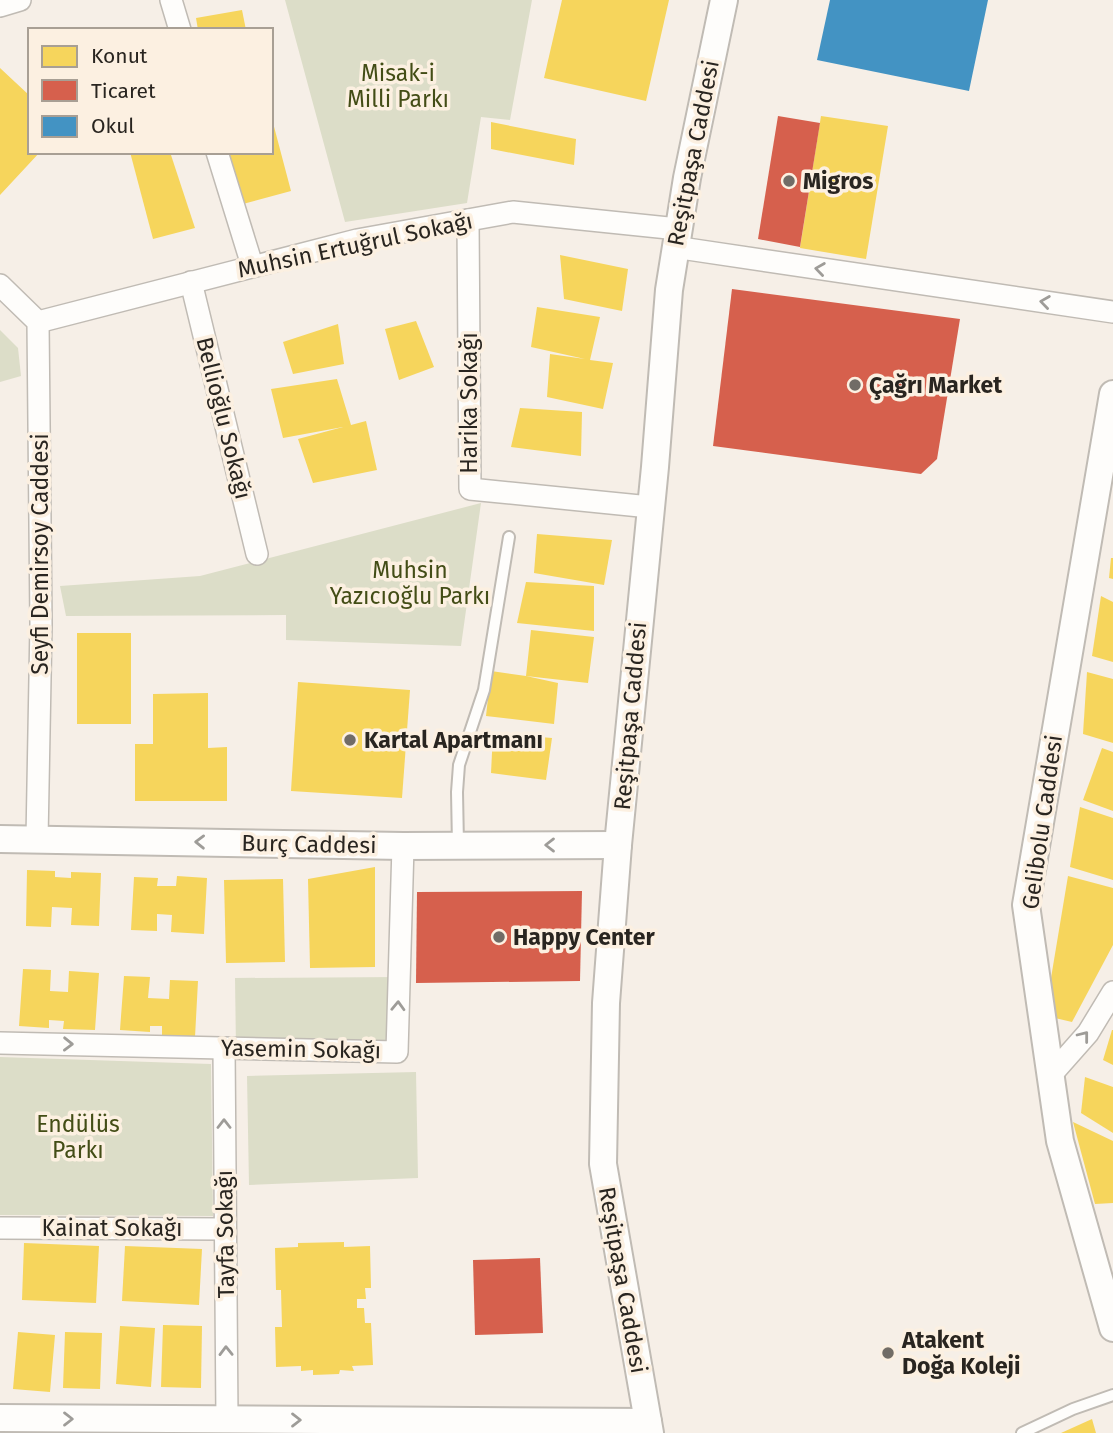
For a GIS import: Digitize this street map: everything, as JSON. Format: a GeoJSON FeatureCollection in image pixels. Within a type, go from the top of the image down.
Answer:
{"type":"FeatureCollection","features":[{"type":"Feature","properties":{"kind":"street"},"geometry":{"type":"LineString","coordinates":[[0,6],[20,0]]}},
{"type":"Feature","properties":{"kind":"street"},"geometry":{"type":"LineString","coordinates":[[170,0],[179,28]]}},
{"type":"Feature","properties":{"kind":"street","name":"Reşitpaşa Caddesi"},"geometry":{"type":"LineString","coordinates":[[649,1427],[603,1164],[606,1003],[618,845],[676,238],[724,0]]}},
{"type":"Feature","properties":{"kind":"street"},"geometry":{"type":"LineString","coordinates":[[218,154],[252,265]]}},
{"type":"Feature","properties":{"kind":"street","name":"Muhsin Ertuğrul Sokağı"},"geometry":{"type":"LineString","coordinates":[[38,322],[357,240],[513,212],[1113,312]]}},
{"type":"Feature","properties":{"kind":"street","name":"Harika Sokağı"},"geometry":{"type":"LineString","coordinates":[[468,220],[470,489],[650,507]]}},
{"type":"Feature","properties":{"kind":"street","name":"Bellioğlu Sokağı"},"geometry":{"type":"LineString","coordinates":[[191,282],[257,554]]}},
{"type":"Feature","properties":{"kind":"street"},"geometry":{"type":"LineString","coordinates":[[0,285],[38,322]]}},
{"type":"Feature","properties":{"kind":"street","name":"Seyfi Demirsoy Caddesi"},"geometry":{"type":"LineString","coordinates":[[37,839],[41,624],[38,322]]}},
{"type":"Feature","properties":{"kind":"street","name":"Gelibolu Caddesi"},"geometry":{"type":"LineString","coordinates":[[1113,394],[1026,905],[1060,1141],[1113,1328]]}},
{"type":"Feature","properties":{"kind":"street","name":"Burç Caddesi"},"geometry":{"type":"LineString","coordinates":[[0,839],[403,846],[618,845]]}},
{"type":"Feature","properties":{"kind":"street","name":"Yasemin Sokağı"},"geometry":{"type":"LineString","coordinates":[[0,1043],[397,1052],[403,846]]}},
{"type":"Feature","properties":{"kind":"street"},"geometry":{"type":"LineString","coordinates":[[1051,1076],[1088,1033],[1113,992]]}},
{"type":"Feature","properties":{"kind":"street","name":"Tayfa Sokağı"},"geometry":{"type":"LineString","coordinates":[[224,1048],[227,1419]]}},
{"type":"Feature","properties":{"kind":"street","name":"Kainat Sokağı"},"geometry":{"type":"LineString","coordinates":[[0,1228],[225,1229]]}},
{"type":"Feature","properties":{"kind":"street"},"geometry":{"type":"LineString","coordinates":[[0,1419],[227,1419],[264,1426],[649,1427]]}},
{"type":"Feature","properties":{"kind":"lane"},"geometry":{"type":"LineString","coordinates":[[457,845],[459,765],[484,690],[509,537]]}},
{"type":"Feature","properties":{"kind":"lane"},"geometry":{"type":"LineString","coordinates":[[1021,1433],[1073,1409],[1113,1395]]}},
{"type":"Feature","properties":{"kind":"green space","name":"Misak-i Milli Parkı"},"geometry":{"type":"Polygon","coordinates":[[[285,0],[532,0],[510,120],[481,117],[467,203],[345,222],[285,0]]]}},
{"type":"Feature","properties":{"kind":"green space"},"geometry":{"type":"Polygon","coordinates":[[[0,330],[18,348],[21,376],[0,382],[0,330]]]}},
{"type":"Feature","properties":{"kind":"green space","name":"Muhsin Yazıcıoğlu Parkı"},"geometry":{"type":"Polygon","coordinates":[[[481,503],[461,646],[286,640],[286,615],[66,616],[60,586],[200,576],[481,503]]]}},
{"type":"Feature","properties":{"kind":"green space"},"geometry":{"type":"Polygon","coordinates":[[[399,977],[390,1051],[236,1049],[235,978],[399,977]]]}},
{"type":"Feature","properties":{"kind":"green space","name":"Endülüs Parkı"},"geometry":{"type":"Polygon","coordinates":[[[0,1057],[211,1064],[213,1216],[0,1215],[0,1057]]]}},
{"type":"Feature","properties":{"kind":"green space"},"geometry":{"type":"Polygon","coordinates":[[[416,1072],[418,1178],[249,1185],[247,1076],[416,1072]]]}},
{"type":"Feature","properties":{"kind":"building: Konut"},"geometry":{"type":"Polygon","coordinates":[[[562,0],[669,0],[646,101],[544,78],[562,0]]]}},
{"type":"Feature","properties":{"kind":"building: Konut"},"geometry":{"type":"Polygon","coordinates":[[[242,10],[246,28],[198,28],[196,18],[242,10]]]}},
{"type":"Feature","properties":{"kind":"building: Konut"},"geometry":{"type":"Polygon","coordinates":[[[0,68],[28,94],[28,154],[38,154],[0,195],[0,68]]]}},
{"type":"Feature","properties":{"kind":"building: Konut"},"geometry":{"type":"Polygon","coordinates":[[[821,116],[888,126],[866,259],[800,248],[821,116]]]}},
{"type":"Feature","properties":{"kind":"building: Konut"},"geometry":{"type":"Polygon","coordinates":[[[491,122],[576,139],[574,165],[491,149],[491,122]]]}},
{"type":"Feature","properties":{"kind":"building: Konut"},"geometry":{"type":"Polygon","coordinates":[[[273,123],[291,191],[243,204],[230,154],[273,154],[273,123]]]}},
{"type":"Feature","properties":{"kind":"building: Konut"},"geometry":{"type":"Polygon","coordinates":[[[131,154],[171,154],[195,228],[153,239],[131,154]]]}},
{"type":"Feature","properties":{"kind":"building: Konut"},"geometry":{"type":"Polygon","coordinates":[[[560,255],[628,269],[622,311],[564,299],[560,255]]]}},
{"type":"Feature","properties":{"kind":"building: Konut"},"geometry":{"type":"Polygon","coordinates":[[[537,307],[600,317],[590,360],[613,363],[603,409],[547,397],[550,354],[585,359],[531,347],[537,307]]]}},
{"type":"Feature","properties":{"kind":"building: Konut"},"geometry":{"type":"Polygon","coordinates":[[[416,321],[434,367],[399,380],[385,329],[416,321]]]}},
{"type":"Feature","properties":{"kind":"building: Konut"},"geometry":{"type":"Polygon","coordinates":[[[338,324],[344,364],[293,374],[283,342],[338,324]]]}},
{"type":"Feature","properties":{"kind":"building: Konut"},"geometry":{"type":"Polygon","coordinates":[[[337,379],[351,425],[366,421],[377,470],[313,483],[298,439],[343,427],[283,438],[271,389],[337,379]]]}},
{"type":"Feature","properties":{"kind":"building: Konut"},"geometry":{"type":"Polygon","coordinates":[[[520,408],[582,412],[581,456],[511,447],[520,408]]]}},
{"type":"Feature","properties":{"kind":"building: Konut"},"geometry":{"type":"Polygon","coordinates":[[[537,534],[612,540],[604,585],[534,573],[537,534]]]}},
{"type":"Feature","properties":{"kind":"building: Konut"},"geometry":{"type":"Polygon","coordinates":[[[1113,558],[1113,579],[1109,578],[1113,558]]]}},
{"type":"Feature","properties":{"kind":"building: Konut"},"geometry":{"type":"Polygon","coordinates":[[[526,582],[594,586],[594,631],[517,623],[526,582]]]}},
{"type":"Feature","properties":{"kind":"building: Konut"},"geometry":{"type":"Polygon","coordinates":[[[1101,596],[1113,602],[1113,662],[1092,656],[1101,596]]]}},
{"type":"Feature","properties":{"kind":"building: Konut"},"geometry":{"type":"Polygon","coordinates":[[[531,630],[594,637],[588,683],[526,676],[531,630]]]}},
{"type":"Feature","properties":{"kind":"building: Konut"},"geometry":{"type":"Polygon","coordinates":[[[77,633],[131,633],[131,724],[77,724],[77,633]]]}},
{"type":"Feature","properties":{"kind":"building: Konut"},"geometry":{"type":"Polygon","coordinates":[[[491,671],[558,683],[554,724],[486,716],[491,671]]]}},
{"type":"Feature","properties":{"kind":"building: Konut"},"geometry":{"type":"Polygon","coordinates":[[[1087,672],[1113,679],[1113,743],[1083,734],[1087,672]]]}},
{"type":"Feature","properties":{"kind":"building: Konut","name":"Kartal Apartmanı"},"geometry":{"type":"Polygon","coordinates":[[[298,682],[410,690],[402,798],[291,791],[298,682]]]}},
{"type":"Feature","properties":{"kind":"building: Konut"},"geometry":{"type":"Polygon","coordinates":[[[208,693],[208,748],[227,747],[227,801],[135,801],[135,744],[153,744],[153,694],[208,693]]]}},
{"type":"Feature","properties":{"kind":"building: Konut"},"geometry":{"type":"Polygon","coordinates":[[[493,733],[552,738],[546,780],[491,773],[493,733]]]}},
{"type":"Feature","properties":{"kind":"building: Konut"},"geometry":{"type":"Polygon","coordinates":[[[1102,748],[1113,752],[1113,811],[1083,800],[1102,748]]]}},
{"type":"Feature","properties":{"kind":"building: Konut"},"geometry":{"type":"Polygon","coordinates":[[[1080,807],[1113,818],[1113,880],[1070,867],[1080,807]]]}},
{"type":"Feature","properties":{"kind":"building: Konut"},"geometry":{"type":"Polygon","coordinates":[[[375,867],[375,967],[310,968],[308,879],[375,867]]]}},
{"type":"Feature","properties":{"kind":"building: Konut"},"geometry":{"type":"Polygon","coordinates":[[[27,870],[55,871],[55,877],[71,878],[71,872],[101,873],[99,926],[71,925],[72,908],[52,907],[51,927],[26,926],[27,870]]]}},
{"type":"Feature","properties":{"kind":"building: Konut"},"geometry":{"type":"Polygon","coordinates":[[[177,876],[207,878],[204,934],[171,932],[172,915],[157,914],[157,931],[131,930],[134,877],[158,878],[157,886],[176,886],[177,876]]]}},
{"type":"Feature","properties":{"kind":"building: Konut"},"geometry":{"type":"Polygon","coordinates":[[[1068,876],[1113,888],[1113,945],[1072,1022],[1055,1018],[1048,996],[1068,876]]]}},
{"type":"Feature","properties":{"kind":"building: Konut"},"geometry":{"type":"Polygon","coordinates":[[[283,879],[285,962],[226,963],[224,880],[283,879]]]}},
{"type":"Feature","properties":{"kind":"building: Konut"},"geometry":{"type":"Polygon","coordinates":[[[23,969],[51,970],[50,991],[68,992],[69,971],[99,973],[95,1030],[63,1029],[64,1021],[49,1020],[49,1028],[19,1026],[23,969]]]}},
{"type":"Feature","properties":{"kind":"building: Konut"},"geometry":{"type":"Polygon","coordinates":[[[124,976],[150,977],[148,998],[169,999],[170,980],[198,981],[195,1037],[162,1035],[162,1026],[150,1026],[150,1032],[120,1030],[124,976]]]}},
{"type":"Feature","properties":{"kind":"building: Konut"},"geometry":{"type":"Polygon","coordinates":[[[1113,1030],[1113,1065],[1103,1060],[1113,1030]]]}},
{"type":"Feature","properties":{"kind":"building: Konut"},"geometry":{"type":"Polygon","coordinates":[[[1085,1077],[1113,1087],[1113,1133],[1081,1113],[1085,1077]]]}},
{"type":"Feature","properties":{"kind":"building: Konut"},"geometry":{"type":"Polygon","coordinates":[[[1073,1122],[1113,1141],[1113,1203],[1095,1204],[1073,1122]]]}},
{"type":"Feature","properties":{"kind":"building: Konut"},"geometry":{"type":"Polygon","coordinates":[[[344,1242],[344,1247],[370,1246],[371,1288],[365,1288],[366,1299],[357,1299],[357,1308],[364,1308],[365,1323],[371,1323],[373,1365],[352,1366],[354,1371],[340,1370],[339,1374],[313,1375],[313,1370],[301,1371],[301,1366],[276,1367],[275,1327],[282,1327],[281,1290],[276,1290],[275,1248],[298,1247],[298,1243],[344,1242]]]}},
{"type":"Feature","properties":{"kind":"building: Konut"},"geometry":{"type":"Polygon","coordinates":[[[24,1243],[99,1246],[96,1303],[22,1300],[24,1243]]]}},
{"type":"Feature","properties":{"kind":"building: Konut"},"geometry":{"type":"Polygon","coordinates":[[[125,1246],[202,1249],[199,1305],[122,1301],[125,1246]]]}},
{"type":"Feature","properties":{"kind":"building: Konut"},"geometry":{"type":"Polygon","coordinates":[[[163,1325],[202,1326],[201,1388],[161,1387],[163,1325]]]}},
{"type":"Feature","properties":{"kind":"building: Konut"},"geometry":{"type":"Polygon","coordinates":[[[120,1326],[155,1328],[151,1387],[116,1384],[120,1326]]]}},
{"type":"Feature","properties":{"kind":"building: Konut"},"geometry":{"type":"Polygon","coordinates":[[[18,1332],[55,1335],[50,1392],[13,1389],[18,1332]]]}},
{"type":"Feature","properties":{"kind":"building: Konut"},"geometry":{"type":"Polygon","coordinates":[[[65,1332],[102,1333],[100,1389],[63,1388],[65,1332]]]}},
{"type":"Feature","properties":{"kind":"building: Konut"},"geometry":{"type":"Polygon","coordinates":[[[1092,1419],[1096,1433],[1061,1433],[1092,1419]]]}},
{"type":"Feature","properties":{"kind":"building: Ticaret","name":"Migros"},"geometry":{"type":"Polygon","coordinates":[[[778,116],[820,123],[800,247],[758,239],[778,116]]]}},
{"type":"Feature","properties":{"kind":"building: Ticaret","name":"Çağrı Market"},"geometry":{"type":"Polygon","coordinates":[[[732,289],[960,319],[937,459],[921,474],[713,446],[732,289]]]}},
{"type":"Feature","properties":{"kind":"building: Ticaret","name":"Happy Center"},"geometry":{"type":"Polygon","coordinates":[[[582,891],[580,981],[416,983],[417,892],[582,891]]]}},
{"type":"Feature","properties":{"kind":"building: Ticaret"},"geometry":{"type":"Polygon","coordinates":[[[540,1258],[543,1333],[475,1335],[473,1260],[540,1258]]]}},
{"type":"Feature","properties":{"kind":"building: Okul"},"geometry":{"type":"Polygon","coordinates":[[[830,0],[988,0],[969,91],[817,60],[830,0]]]}},
{"type":"Feature","properties":{"kind":"place","name":"Migros"},"geometry":{"type":"Point","coordinates":[789,181]}},
{"type":"Feature","properties":{"kind":"place","name":"Çağrı Market"},"geometry":{"type":"Point","coordinates":[855,385]}},
{"type":"Feature","properties":{"kind":"place","name":"Kartal Apartmanı"},"geometry":{"type":"Point","coordinates":[350,740]}},
{"type":"Feature","properties":{"kind":"place","name":"Happy Center"},"geometry":{"type":"Point","coordinates":[499,937]}},
{"type":"Feature","properties":{"kind":"place","name":"Atakent Doğa Koleji"},"geometry":{"type":"Point","coordinates":[888,1353]}}]}
